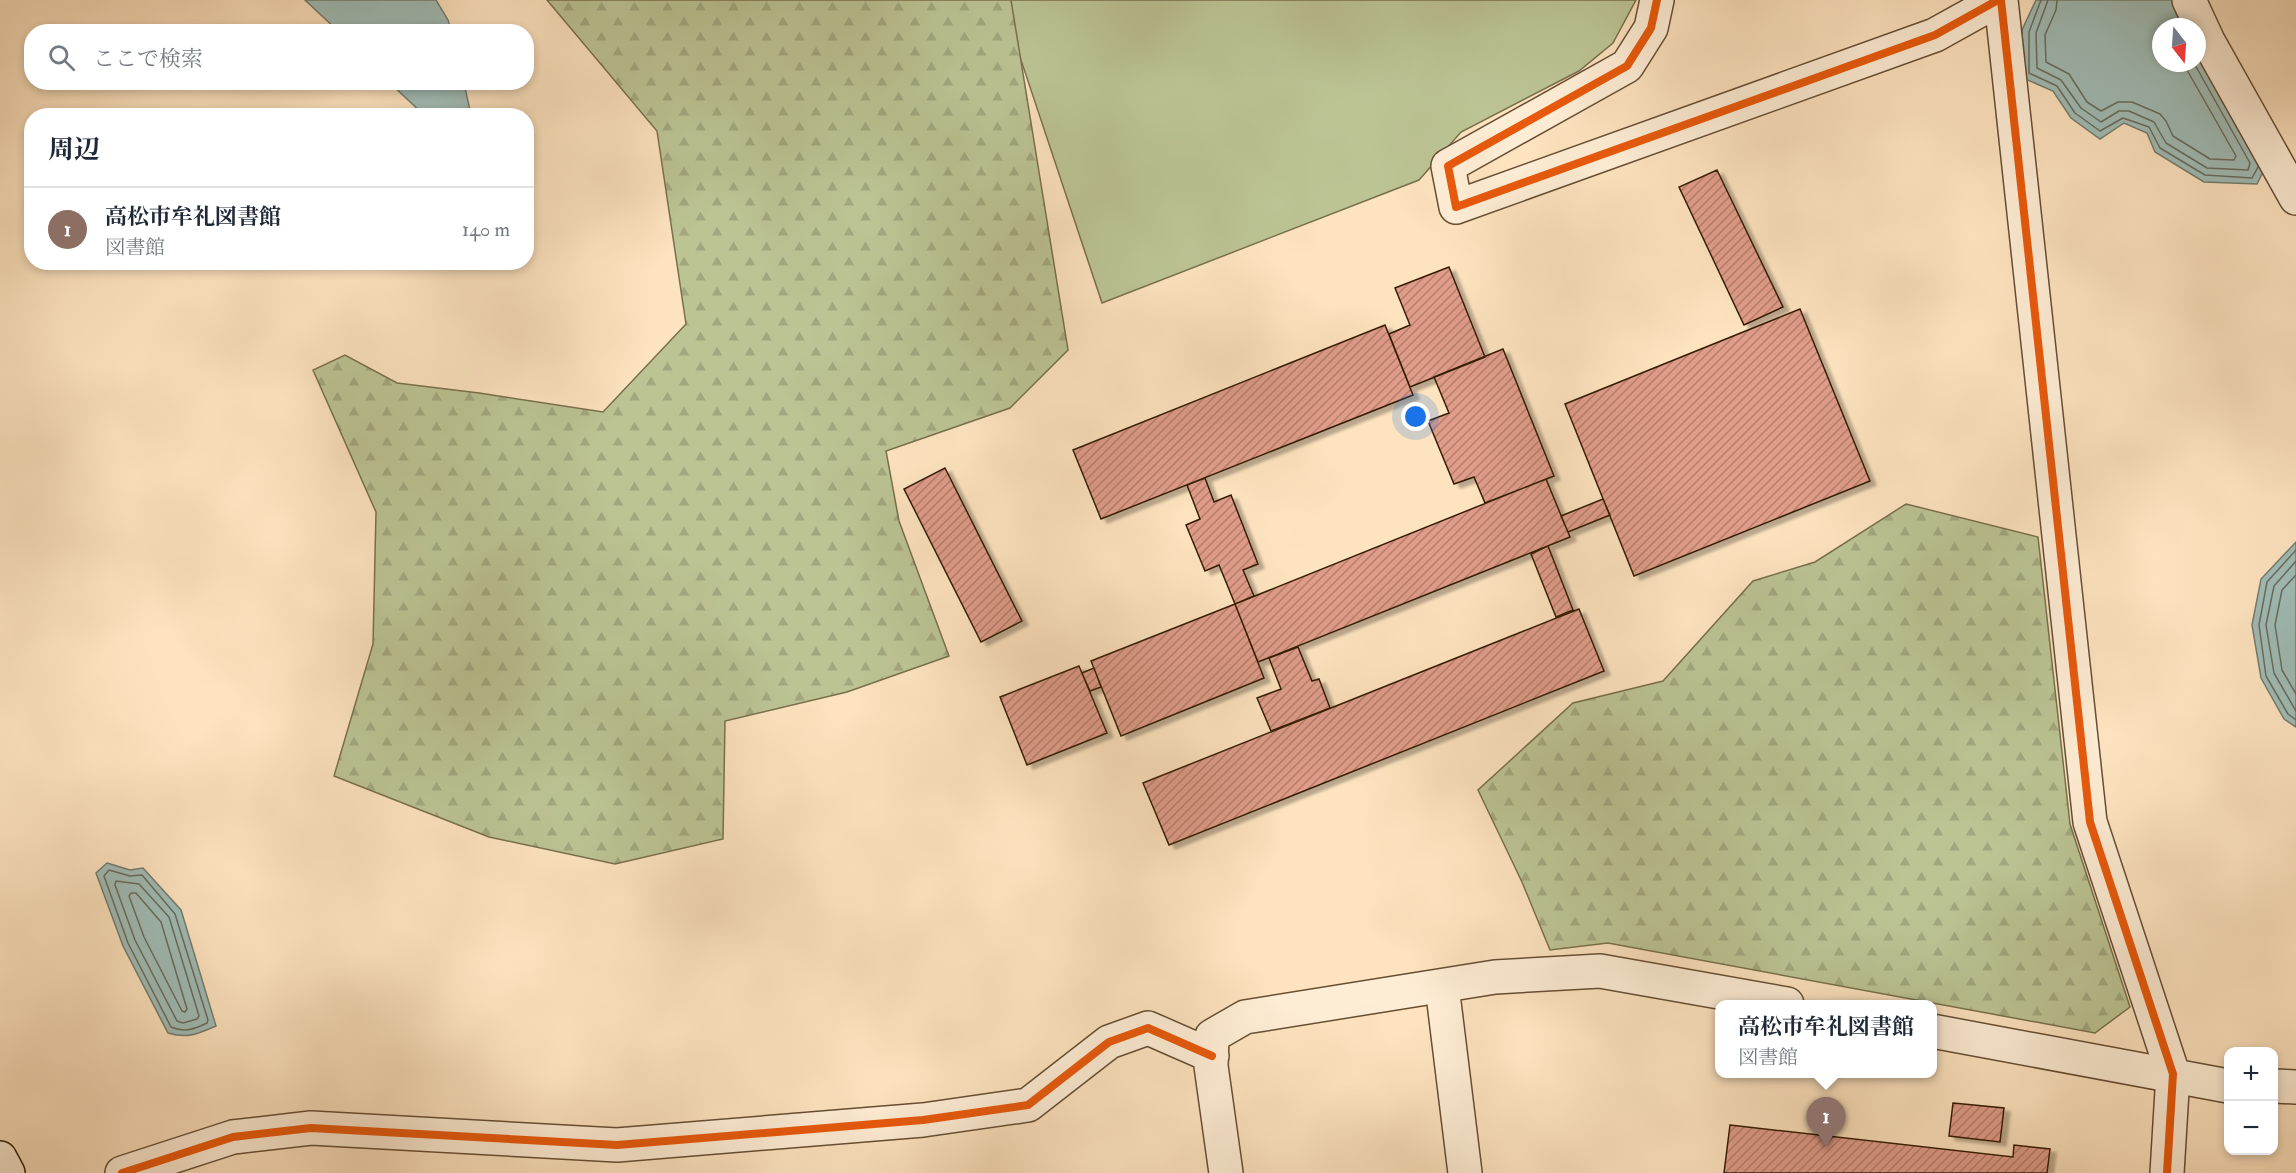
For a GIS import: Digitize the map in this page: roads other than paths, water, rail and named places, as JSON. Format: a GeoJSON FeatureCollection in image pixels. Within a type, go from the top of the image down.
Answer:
{"type":"FeatureCollection","features":[{"type":"Feature","properties":{"kind":"street"},"geometry":{"type":"LineString","coordinates":[[1657,0],[1651,28],[1627,66],[1448,166],[1456,207],[1935,35],[2000,0],[2090,822],[2173,1074],[2167,1173]]}},
{"type":"Feature","properties":{"kind":"street"},"geometry":{"type":"LineString","coordinates":[[2188,0],[2208,42],[2296,198]]}},
{"type":"Feature","properties":{"kind":"street"},"geometry":{"type":"LineString","coordinates":[[1226,1173],[1211,1066],[1212,1036],[1245,1017],[1496,977],[1600,971],[1760,1000]]}},
{"type":"Feature","properties":{"kind":"street"},"geometry":{"type":"LineString","coordinates":[[1442,986],[1465,1173]]}},
{"type":"Feature","properties":{"kind":"street"},"geometry":{"type":"LineString","coordinates":[[122,1173],[233,1137],[311,1128],[617,1145],[923,1120],[1028,1105],[1109,1042],[1148,1028],[1212,1056]]}},
{"type":"Feature","properties":{"kind":"street"},"geometry":{"type":"LineString","coordinates":[[1937,1032],[2224,1085]]}},
{"type":"Feature","properties":{"kind":"street"},"geometry":{"type":"LineString","coordinates":[[2278,1086],[2296,1087]]}},
{"type":"Feature","properties":{"kind":"street"},"geometry":{"type":"LineString","coordinates":[[0,1158],[8,1173]]}},
{"type":"Feature","properties":{"kind":"water"},"geometry":{"type":"Polygon","coordinates":[[[305,0],[436,0],[449,24],[331,24],[305,0]]]}},
{"type":"Feature","properties":{"kind":"water"},"geometry":{"type":"Polygon","coordinates":[[[2036,0],[2175,0],[2184,18],[2152,18],[2152,72],[2206,72],[2206,58],[2267,164],[2257,184],[2204,182],[2155,152],[2147,133],[2124,123],[2100,139],[2071,118],[2053,91],[2023,78],[2022,30],[2036,0]]]}},
{"type":"Feature","properties":{"kind":"water"},"geometry":{"type":"Polygon","coordinates":[[[397,90],[466,90],[469,108],[417,108],[397,90]]]}},
{"type":"Feature","properties":{"kind":"water"},"geometry":{"type":"Polygon","coordinates":[[[2296,542],[2296,727],[2284,719],[2261,678],[2252,625],[2261,579],[2296,542]]]}},
{"type":"Feature","properties":{"kind":"water"},"geometry":{"type":"Polygon","coordinates":[[[107,863],[130,870],[143,868],[181,910],[216,1026],[192,1035],[181,1036],[168,1033],[123,946],[96,873],[107,863]]]}},
{"type":"Feature","properties":{"kind":"place","name":"高松市牟礼図書館"},"geometry":{"type":"Point","coordinates":[1826,1147]}}]}
